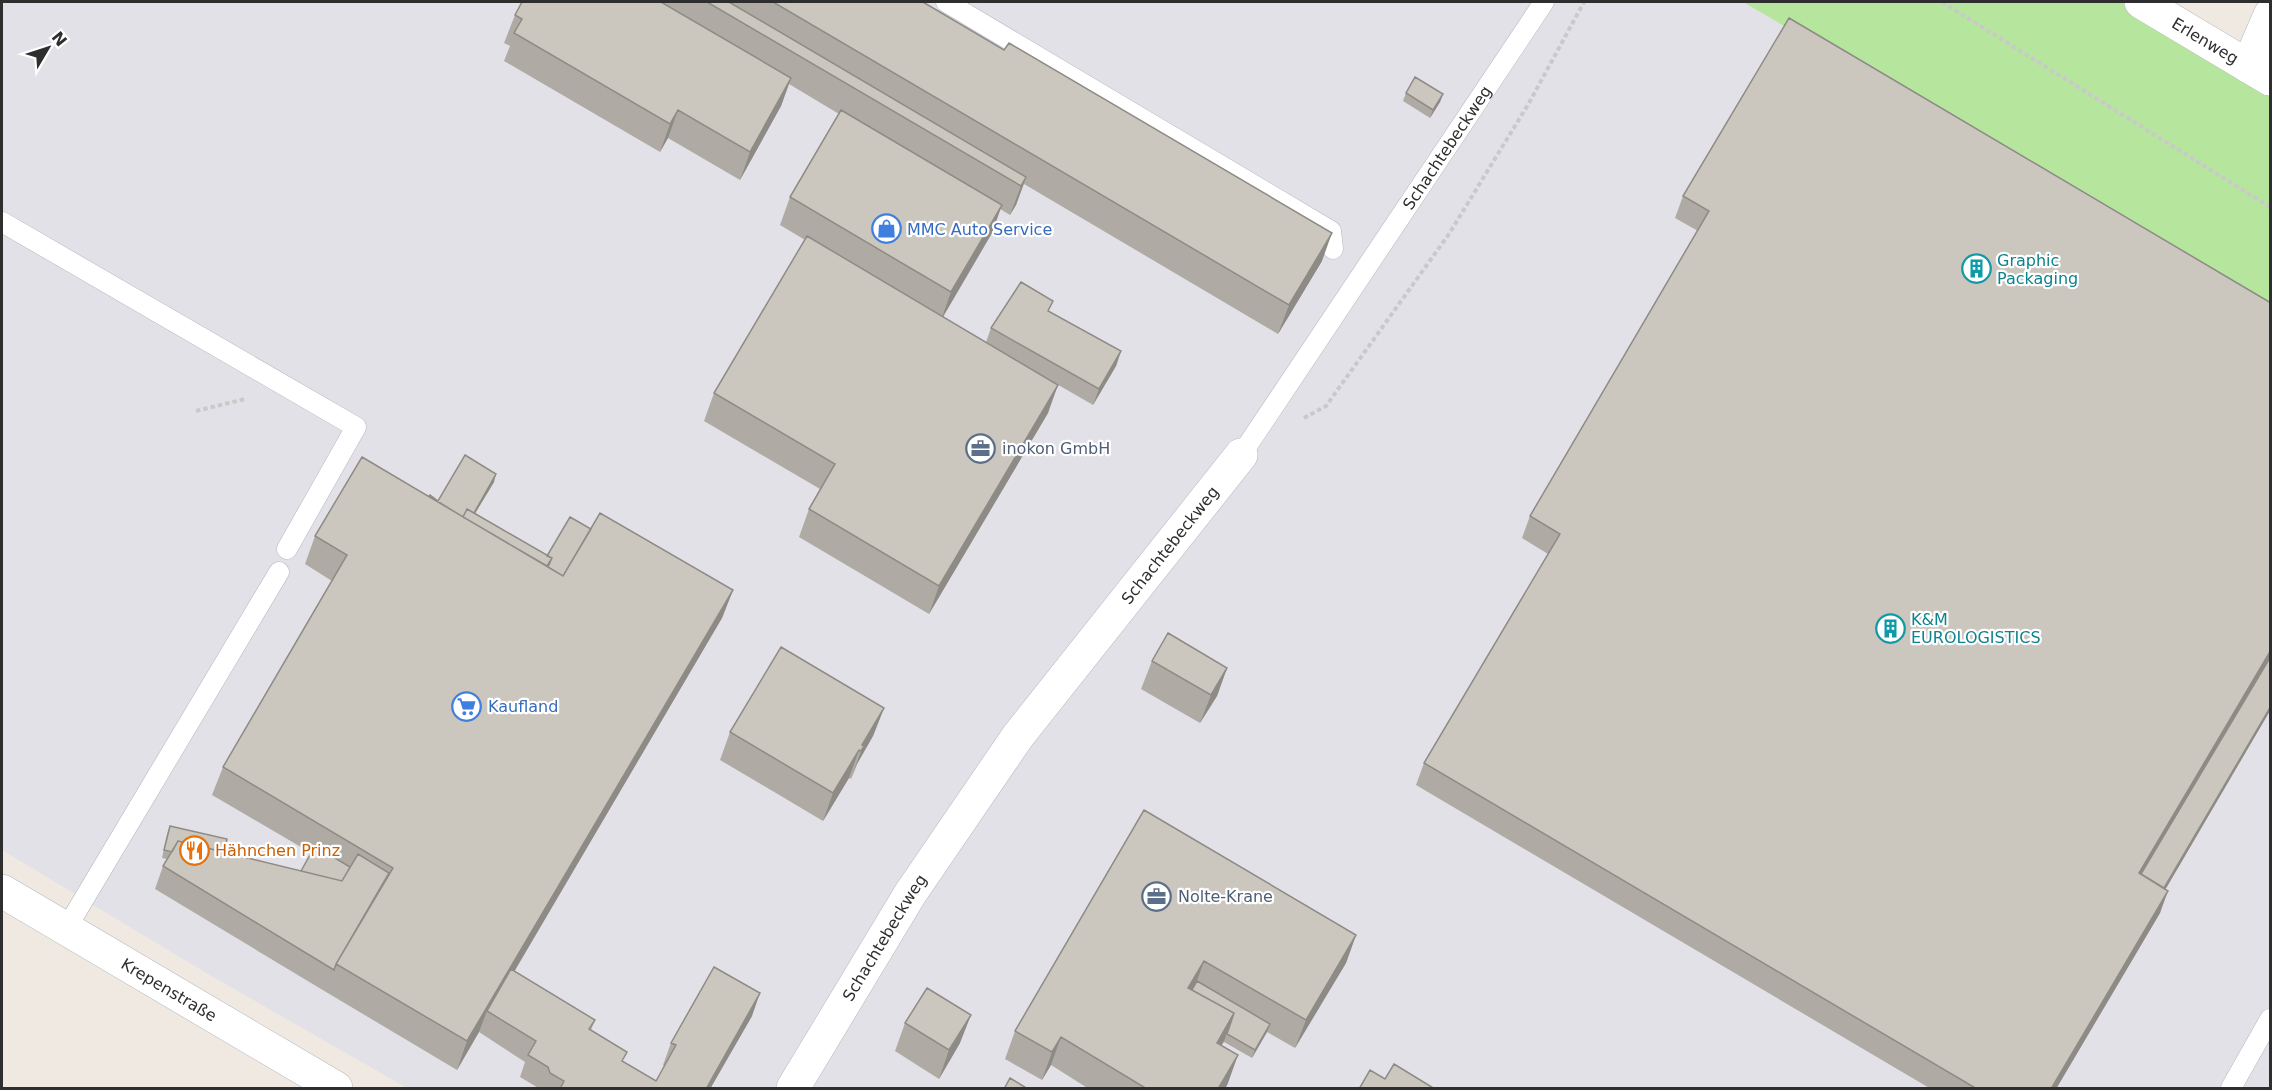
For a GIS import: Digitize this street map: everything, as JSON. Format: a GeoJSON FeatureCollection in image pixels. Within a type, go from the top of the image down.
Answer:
{"type":"FeatureCollection","features":[{"type":"Feature","properties":{"kind":"street","name":"Erlenweg"},"geometry":{"type":"LineString","coordinates":[[2141,2],[2259,72]]}},
{"type":"Feature","properties":{"kind":"street"},"geometry":{"type":"LineString","coordinates":[[2259,72],[2271,15]]}},
{"type":"Feature","properties":{"kind":"street","name":"Schachtebeckweg"},"geometry":{"type":"LineString","coordinates":[[793,1089],[909,894],[1021,731],[1241,455]]}},
{"type":"Feature","properties":{"kind":"street","name":"Krepenstraße"},"geometry":{"type":"LineString","coordinates":[[2,891],[336,1089]]}},
{"type":"Feature","properties":{"kind":"lane"},"geometry":{"type":"LineString","coordinates":[[946,2],[1331,231],[1333,249]]}},
{"type":"Feature","properties":{"kind":"lane","name":"Schachtebeckweg"},"geometry":{"type":"LineString","coordinates":[[1241,455],[1544,2]]}},
{"type":"Feature","properties":{"kind":"lane"},"geometry":{"type":"LineString","coordinates":[[2,222],[356,427],[281,562],[66,929]]}},
{"type":"Feature","properties":{"kind":"lane"},"geometry":{"type":"LineString","coordinates":[[2231,1089],[2271,1019]]}},
{"type":"Feature","properties":{"kind":"path"},"geometry":{"type":"LineString","coordinates":[[1298,422],[1326,406],[1449,234],[1529,103],[1584,2]]}},
{"type":"Feature","properties":{"kind":"path"},"geometry":{"type":"LineString","coordinates":[[1942,2],[2271,207]]}},
{"type":"Feature","properties":{"kind":"shaded area"},"geometry":{"type":"Polygon","coordinates":[[[2,2],[1743,2],[2270,310],[2270,1088],[407,1088],[208,974],[2,850],[2,2]]]}},
{"type":"Feature","properties":{"kind":"green space"},"geometry":{"type":"Polygon","coordinates":[[[1743,2],[2159,2],[2270,66],[2270,310],[1743,2]]]}},
{"type":"Feature","properties":{"kind":"building"},"geometry":{"type":"Polygon","coordinates":[[[522,2],[661,2],[791,78],[750,152],[678,110],[670,124],[514,33],[522,19],[515,15],[522,2]]]}},
{"type":"Feature","properties":{"kind":"building"},"geometry":{"type":"Polygon","coordinates":[[[707,2],[729,2],[1026,177],[1021,186],[707,2]]]}},
{"type":"Feature","properties":{"kind":"building"},"geometry":{"type":"Polygon","coordinates":[[[773,2],[923,2],[1004,50],[1009,43],[1332,233],[1289,305],[773,2]]]}},
{"type":"Feature","properties":{"kind":"building","name":"K&M EUROLOGISTICS"},"geometry":{"type":"Polygon","coordinates":[[[1789,18],[2271,303],[2271,650],[2139,873],[2168,891],[2051,1089],[1977,1089],[1424,763],[1560,534],[1530,516],[1709,211],[1683,196],[1789,18]]]}},
{"type":"Feature","properties":{"kind":"building"},"geometry":{"type":"Polygon","coordinates":[[[1415,77],[1443,94],[1433,110],[1406,93],[1415,77]]]}},
{"type":"Feature","properties":{"kind":"building","name":"MMC Auto Service"},"geometry":{"type":"Polygon","coordinates":[[[841,110],[1002,205],[951,292],[790,197],[841,110]]]}},
{"type":"Feature","properties":{"kind":"building"},"geometry":{"type":"Polygon","coordinates":[[[807,236],[1058,385],[939,586],[809,509],[835,464],[714,393],[807,236]]]}},
{"type":"Feature","properties":{"kind":"building"},"geometry":{"type":"Polygon","coordinates":[[[1021,282],[1053,301],[1048,311],[1121,351],[1099,389],[991,328],[1021,282]]]}},
{"type":"Feature","properties":{"kind":"building"},"geometry":{"type":"Polygon","coordinates":[[[465,455],[496,474],[474,513],[467,509],[463,517],[429,496],[438,501],[465,455]]]}},
{"type":"Feature","properties":{"kind":"building","name":"Kaufland"},"geometry":{"type":"Polygon","coordinates":[[[362,457],[563,576],[600,513],[733,590],[467,1041],[336,964],[393,868],[223,767],[347,555],[315,536],[362,457]]]}},
{"type":"Feature","properties":{"kind":"building"},"geometry":{"type":"Polygon","coordinates":[[[467,509],[552,558],[547,566],[463,517],[467,509]]]}},
{"type":"Feature","properties":{"kind":"building"},"geometry":{"type":"Polygon","coordinates":[[[570,517],[591,529],[563,576],[548,567],[552,558],[547,556],[570,517]]]}},
{"type":"Feature","properties":{"kind":"building"},"geometry":{"type":"Polygon","coordinates":[[[1168,633],[1227,668],[1211,695],[1152,661],[1168,633]]]}},
{"type":"Feature","properties":{"kind":"building"},"geometry":{"type":"Polygon","coordinates":[[[781,647],[884,708],[862,745],[864,746],[861,751],[859,750],[833,793],[730,732],[781,647]]]}},
{"type":"Feature","properties":{"kind":"building"},"geometry":{"type":"Polygon","coordinates":[[[2271,656],[2271,706],[2164,888],[2141,874],[2271,656]]]}},
{"type":"Feature","properties":{"kind":"building"},"geometry":{"type":"Polygon","coordinates":[[[1144,810],[1356,935],[1306,1020],[1204,961],[1188,988],[1234,1013],[1217,1043],[1238,1055],[1218,1089],[1147,1089],[1061,1037],[1052,1052],[1015,1031],[1144,810]]]}},
{"type":"Feature","properties":{"kind":"building"},"geometry":{"type":"Polygon","coordinates":[[[170,826],[227,839],[224,852],[178,841],[172,852],[164,850],[170,826]]]}},
{"type":"Feature","properties":{"kind":"building"},"geometry":{"type":"Polygon","coordinates":[[[178,841],[342,881],[358,854],[389,873],[334,970],[163,866],[178,841]]]}},
{"type":"Feature","properties":{"kind":"building"},"geometry":{"type":"Polygon","coordinates":[[[315,846],[350,867],[342,881],[301,871],[315,846]]]}},
{"type":"Feature","properties":{"kind":"building"},"geometry":{"type":"Polygon","coordinates":[[[714,967],[760,993],[706,1089],[560,1089],[564,1081],[550,1073],[548,1067],[528,1055],[536,1041],[487,1011],[511,969],[595,1020],[589,1029],[627,1052],[622,1061],[656,1081],[676,1045],[671,1043],[714,967]]]}},
{"type":"Feature","properties":{"kind":"building"},"geometry":{"type":"Polygon","coordinates":[[[1197,981],[1270,1024],[1255,1050],[1227,1034],[1234,1013],[1192,990],[1197,981]]]}},
{"type":"Feature","properties":{"kind":"building"},"geometry":{"type":"Polygon","coordinates":[[[927,988],[971,1015],[949,1050],[905,1023],[927,988]]]}},
{"type":"Feature","properties":{"kind":"building"},"geometry":{"type":"Polygon","coordinates":[[[1394,1064],[1435,1089],[1359,1089],[1370,1070],[1385,1079],[1394,1064]]]}},
{"type":"Feature","properties":{"kind":"building"},"geometry":{"type":"Polygon","coordinates":[[[1010,1078],[1028,1089],[1004,1089],[1010,1078]]]}},
{"type":"Feature","properties":{"kind":"place","name":"MMC Auto Service"},"geometry":{"type":"Point","coordinates":[886,229]}},
{"type":"Feature","properties":{"kind":"place","name":"Graphic Packaging"},"geometry":{"type":"Point","coordinates":[1976,269]}},
{"type":"Feature","properties":{"kind":"place","name":"inokon GmbH"},"geometry":{"type":"Point","coordinates":[981,448]}},
{"type":"Feature","properties":{"kind":"place","name":"K&M EUROLOGISTICS"},"geometry":{"type":"Point","coordinates":[1890,628]}},
{"type":"Feature","properties":{"kind":"place","name":"Kaufland"},"geometry":{"type":"Point","coordinates":[467,706]}},
{"type":"Feature","properties":{"kind":"place","name":"Hähnchen Prinz"},"geometry":{"type":"Point","coordinates":[194,850]}},
{"type":"Feature","properties":{"kind":"place","name":"Nolte-Krane"},"geometry":{"type":"Point","coordinates":[1157,896]}}]}
